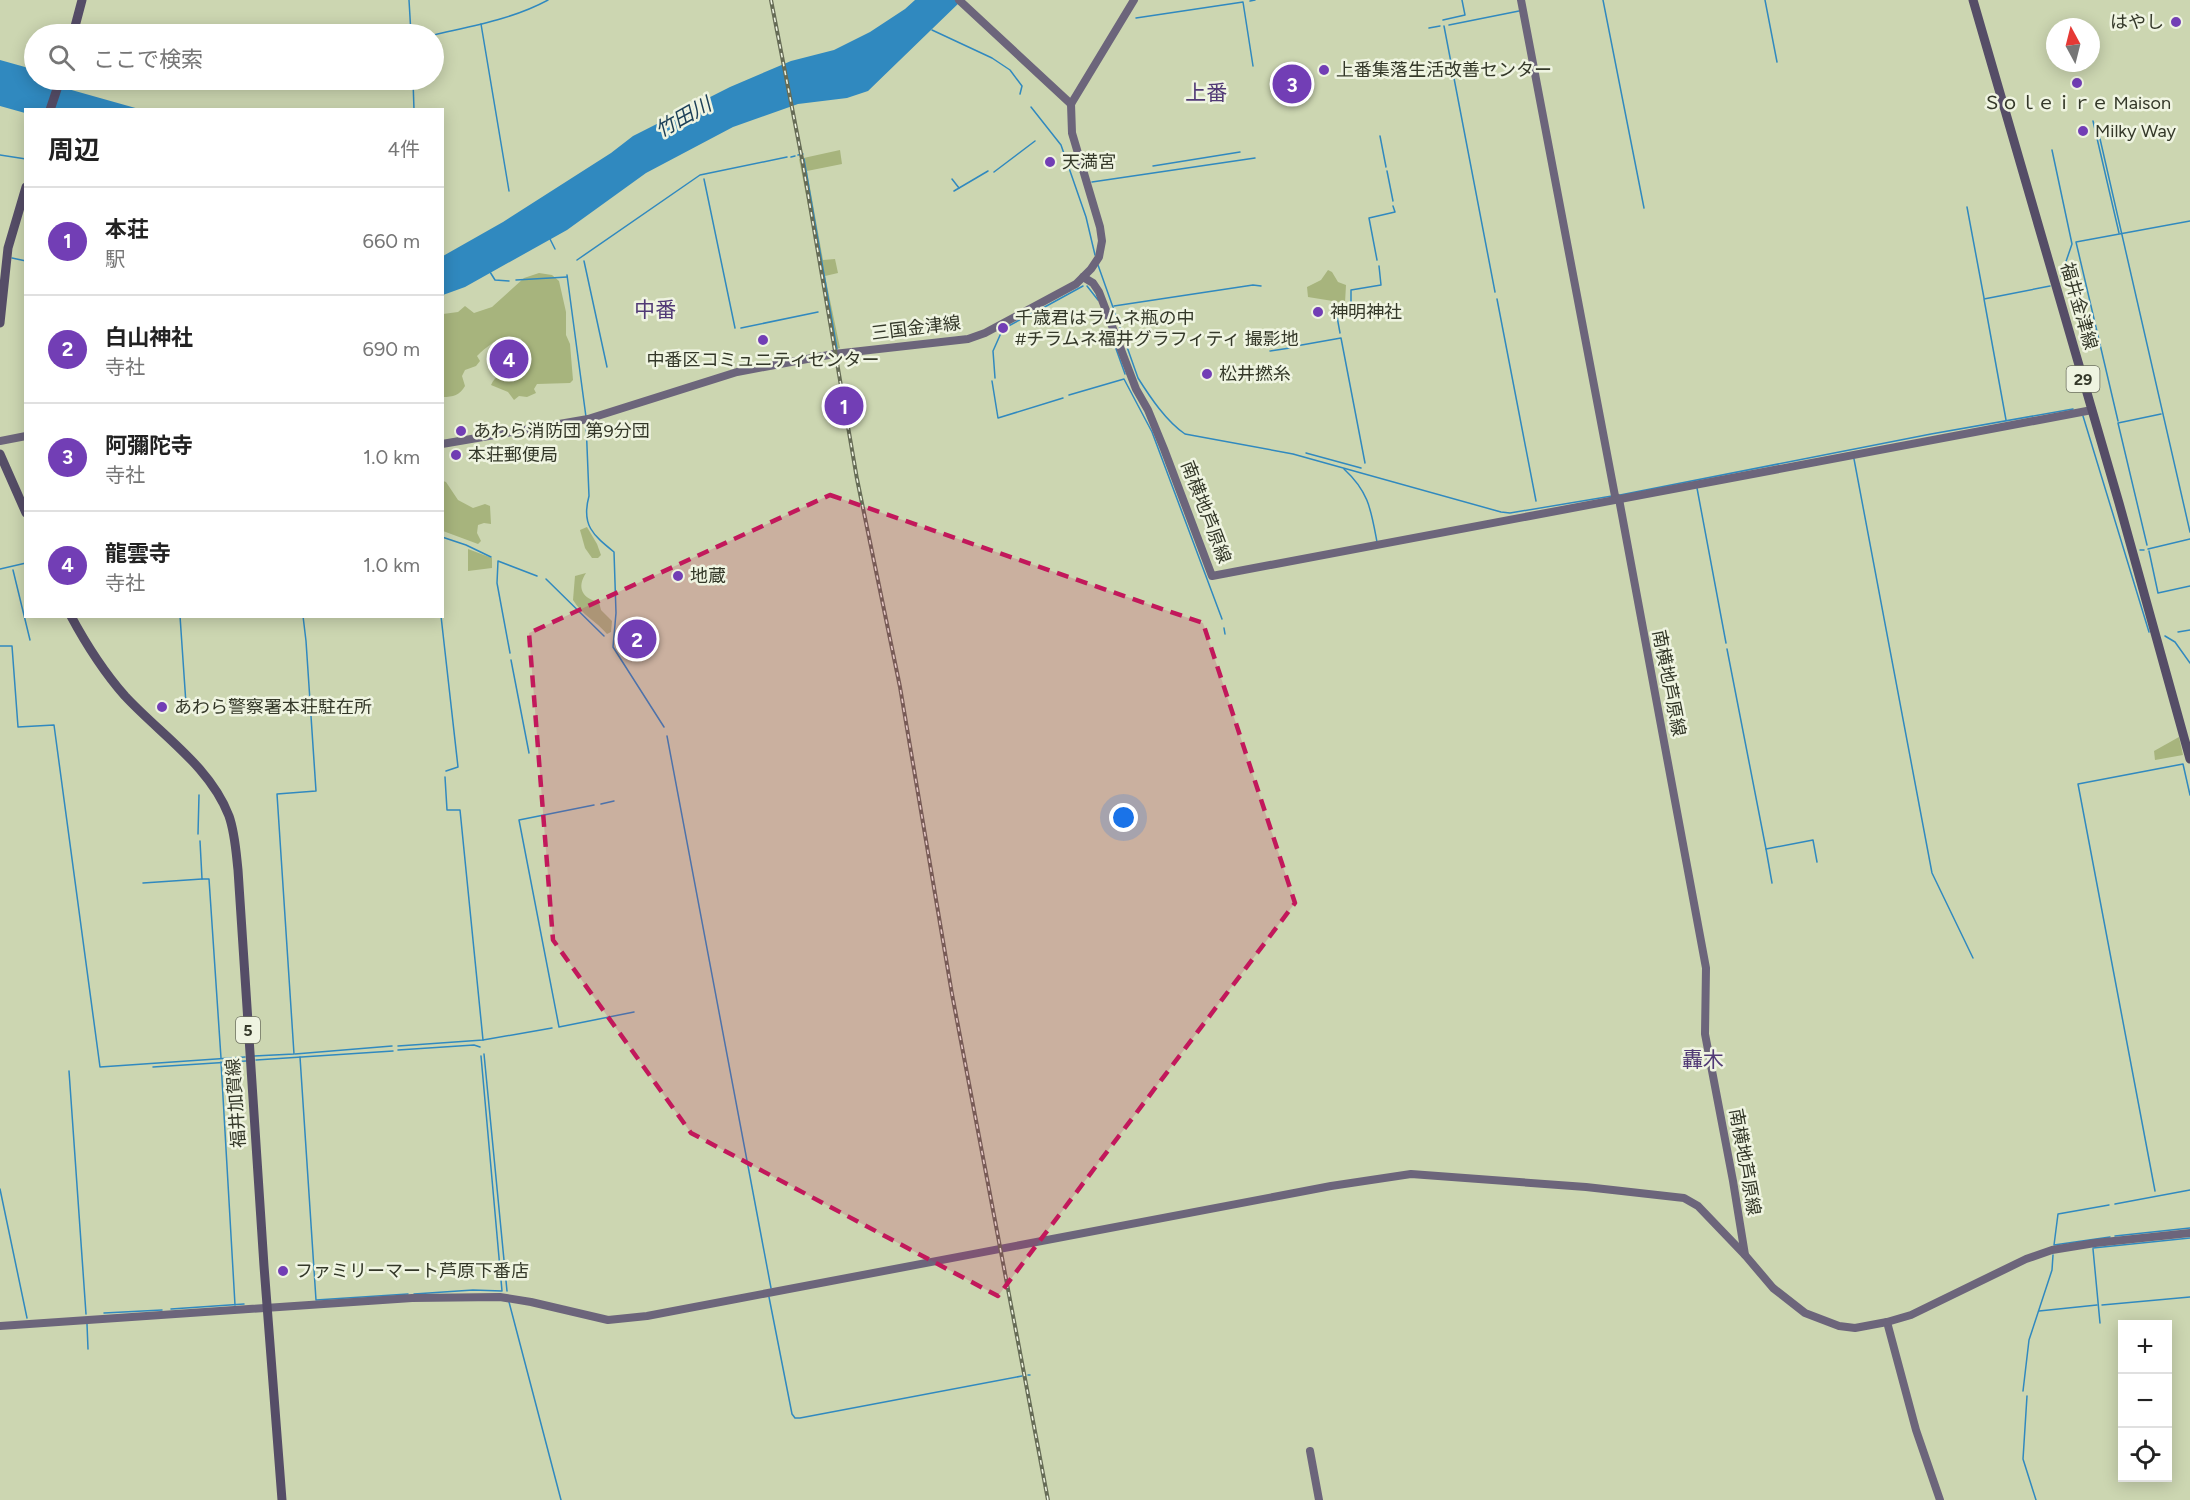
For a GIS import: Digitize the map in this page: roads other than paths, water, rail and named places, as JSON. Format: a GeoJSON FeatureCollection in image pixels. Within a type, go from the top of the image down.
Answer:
{"type":"FeatureCollection","features":[{"type":"Feature","properties":{"kind":"main road"},"geometry":{"type":"LineString","coordinates":[[76,24],[82,0]]}},
{"type":"Feature","properties":{"kind":"main road","name":"福井金津線"},"geometry":{"type":"LineString","coordinates":[[1973,0],[2190,759]]}},
{"type":"Feature","properties":{"kind":"main road"},"geometry":{"type":"LineString","coordinates":[[51,108],[57,90]]}},
{"type":"Feature","properties":{"kind":"main road"},"geometry":{"type":"LineString","coordinates":[[0,323],[8,248],[24,194]]}},
{"type":"Feature","properties":{"kind":"main road"},"geometry":{"type":"LineString","coordinates":[[0,454],[24,508]]}},
{"type":"Feature","properties":{"kind":"main road","name":"福井加賀線"},"geometry":{"type":"LineString","coordinates":[[72,618],[98,661],[124,695],[191,760],[209,781],[230,819],[238,870],[282,1500]]}},
{"type":"Feature","properties":{"kind":"street"},"geometry":{"type":"LineString","coordinates":[[959,0],[1071,104],[1134,0]]}},
{"type":"Feature","properties":{"kind":"street"},"geometry":{"type":"LineString","coordinates":[[1521,0],[1616,495],[2092,410]]}},
{"type":"Feature","properties":{"kind":"street","name":"三国金津線"},"geometry":{"type":"LineString","coordinates":[[444,444],[586,419],[737,372],[834,354],[968,339],[985,333],[1061,293],[1091,269],[1099,257],[1102,241],[1097,214],[1072,133],[1071,104]]}},
{"type":"Feature","properties":{"kind":"street","name":"南横地芦原線"},"geometry":{"type":"LineString","coordinates":[[1083,277],[1093,283],[1099,292],[1136,389],[1148,410],[1164,449],[1212,576],[1616,495],[1706,968],[1705,1034],[1745,1255]]}},
{"type":"Feature","properties":{"kind":"street"},"geometry":{"type":"LineString","coordinates":[[0,441],[24,436]]}},
{"type":"Feature","properties":{"kind":"street"},"geometry":{"type":"LineString","coordinates":[[0,1326],[473,1296],[531,1302],[608,1320],[647,1316],[1320,1188],[1411,1174],[1579,1186],[1684,1198],[1698,1206],[1773,1288],[1805,1313],[1839,1326],[1855,1328],[1911,1315],[2026,1259],[2052,1250],[2190,1233]]}},
{"type":"Feature","properties":{"kind":"street"},"geometry":{"type":"LineString","coordinates":[[1887,1322],[1916,1430],[1940,1500]]}},
{"type":"Feature","properties":{"kind":"street"},"geometry":{"type":"LineString","coordinates":[[1310,1451],[1319,1500]]}},
{"type":"Feature","properties":{"kind":"water","name":"竹田川"},"geometry":{"type":"Polygon","coordinates":[[[915,0],[962,0],[868,91],[847,98],[798,104],[733,127],[646,173],[567,230],[465,287],[444,295],[444,255],[503,222],[611,153],[633,136],[730,87],[791,61],[834,50],[870,32],[915,0]]]}},
{"type":"Feature","properties":{"kind":"water"},"geometry":{"type":"Polygon","coordinates":[[[0,60],[24,67],[24,90],[72,90],[135,108],[24,108],[24,113],[0,106],[0,60]]]}},
{"type":"Feature","properties":{"kind":"waterway"},"geometry":{"type":"LineString","coordinates":[[409,0],[410,24]]}},
{"type":"Feature","properties":{"kind":"waterway"},"geometry":{"type":"LineString","coordinates":[[444,33],[507,17],[548,0]]}},
{"type":"Feature","properties":{"kind":"waterway"},"geometry":{"type":"LineString","coordinates":[[1250,1],[1255,0]]}},
{"type":"Feature","properties":{"kind":"waterway"},"geometry":{"type":"LineString","coordinates":[[1443,20],[1465,15],[1462,0]]}},
{"type":"Feature","properties":{"kind":"waterway"},"geometry":{"type":"LineString","coordinates":[[1603,0],[1644,208]]}},
{"type":"Feature","properties":{"kind":"waterway"},"geometry":{"type":"LineString","coordinates":[[1765,0],[1777,62]]}},
{"type":"Feature","properties":{"kind":"waterway"},"geometry":{"type":"LineString","coordinates":[[1136,18],[1243,2],[1253,66]]}},
{"type":"Feature","properties":{"kind":"waterway"},"geometry":{"type":"LineString","coordinates":[[1449,25],[1519,11]]}},
{"type":"Feature","properties":{"kind":"waterway"},"geometry":{"type":"LineString","coordinates":[[481,24],[509,191]]}},
{"type":"Feature","properties":{"kind":"waterway"},"geometry":{"type":"LineString","coordinates":[[1429,28],[1440,26]]}},
{"type":"Feature","properties":{"kind":"waterway"},"geometry":{"type":"LineString","coordinates":[[1444,26],[1495,292]]}},
{"type":"Feature","properties":{"kind":"waterway"},"geometry":{"type":"LineString","coordinates":[[932,30],[992,58],[1010,70],[1022,86],[1020,94]]}},
{"type":"Feature","properties":{"kind":"waterway"},"geometry":{"type":"LineString","coordinates":[[413,90],[414,108]]}},
{"type":"Feature","properties":{"kind":"waterway"},"geometry":{"type":"LineString","coordinates":[[1031,107],[1061,145],[1086,217],[1095,255]]}},
{"type":"Feature","properties":{"kind":"waterway"},"geometry":{"type":"LineString","coordinates":[[2093,121],[2119,233]]}},
{"type":"Feature","properties":{"kind":"waterway"},"geometry":{"type":"LineString","coordinates":[[2098,130],[2190,532]]}},
{"type":"Feature","properties":{"kind":"waterway"},"geometry":{"type":"LineString","coordinates":[[1380,136],[1386,167]]}},
{"type":"Feature","properties":{"kind":"waterway"},"geometry":{"type":"LineString","coordinates":[[994,172],[1035,141]]}},
{"type":"Feature","properties":{"kind":"waterway"},"geometry":{"type":"LineString","coordinates":[[2052,150],[2072,244],[2061,276]]}},
{"type":"Feature","properties":{"kind":"waterway"},"geometry":{"type":"LineString","coordinates":[[1153,166],[1240,152]]}},
{"type":"Feature","properties":{"kind":"waterway"},"geometry":{"type":"LineString","coordinates":[[798,155],[803,154]]}},
{"type":"Feature","properties":{"kind":"waterway"},"geometry":{"type":"LineString","coordinates":[[0,155],[24,159]]}},
{"type":"Feature","properties":{"kind":"waterway"},"geometry":{"type":"LineString","coordinates":[[791,157],[795,156]]}},
{"type":"Feature","properties":{"kind":"waterway"},"geometry":{"type":"LineString","coordinates":[[577,260],[700,175],[787,157]]}},
{"type":"Feature","properties":{"kind":"waterway"},"geometry":{"type":"LineString","coordinates":[[1092,182],[1255,158]]}},
{"type":"Feature","properties":{"kind":"waterway"},"geometry":{"type":"LineString","coordinates":[[804,159],[837,349]]}},
{"type":"Feature","properties":{"kind":"waterway"},"geometry":{"type":"LineString","coordinates":[[954,191],[988,171]]}},
{"type":"Feature","properties":{"kind":"waterway"},"geometry":{"type":"LineString","coordinates":[[1387,171],[1393,201]]}},
{"type":"Feature","properties":{"kind":"waterway"},"geometry":{"type":"LineString","coordinates":[[704,179],[735,328]]}},
{"type":"Feature","properties":{"kind":"waterway"},"geometry":{"type":"LineString","coordinates":[[952,179],[959,188]]}},
{"type":"Feature","properties":{"kind":"waterway"},"geometry":{"type":"LineString","coordinates":[[1377,260],[1369,218],[1395,212],[1393,206]]}},
{"type":"Feature","properties":{"kind":"waterway"},"geometry":{"type":"LineString","coordinates":[[1967,207],[1984,298]]}},
{"type":"Feature","properties":{"kind":"waterway"},"geometry":{"type":"LineString","coordinates":[[2118,421],[2076,242],[2190,221]]}},
{"type":"Feature","properties":{"kind":"waterway"},"geometry":{"type":"LineString","coordinates":[[550,239],[555,249]]}},
{"type":"Feature","properties":{"kind":"waterway"},"geometry":{"type":"LineString","coordinates":[[12,258],[24,261]]}},
{"type":"Feature","properties":{"kind":"waterway"},"geometry":{"type":"LineString","coordinates":[[584,261],[607,367]]}},
{"type":"Feature","properties":{"kind":"waterway"},"geometry":{"type":"LineString","coordinates":[[1098,265],[1138,378],[1165,416],[1185,434],[1293,454],[1501,512],[1510,513],[1612,496]]}},
{"type":"Feature","properties":{"kind":"waterway"},"geometry":{"type":"LineString","coordinates":[[1340,333],[1336,311],[1351,313],[1351,290],[1381,285],[1379,266]]}},
{"type":"Feature","properties":{"kind":"waterway"},"geometry":{"type":"LineString","coordinates":[[490,272],[495,280],[509,281]]}},
{"type":"Feature","properties":{"kind":"waterway"},"geometry":{"type":"LineString","coordinates":[[567,275],[586,417]]}},
{"type":"Feature","properties":{"kind":"waterway"},"geometry":{"type":"LineString","coordinates":[[516,280],[567,277]]}},
{"type":"Feature","properties":{"kind":"waterway"},"geometry":{"type":"LineString","coordinates":[[1114,306],[1253,285],[1261,286]]}},
{"type":"Feature","properties":{"kind":"waterway"},"geometry":{"type":"LineString","coordinates":[[1041,309],[1083,286]]}},
{"type":"Feature","properties":{"kind":"waterway"},"geometry":{"type":"LineString","coordinates":[[1087,286],[1098,300]]}},
{"type":"Feature","properties":{"kind":"waterway"},"geometry":{"type":"LineString","coordinates":[[2006,420],[1984,299],[2050,286]]}},
{"type":"Feature","properties":{"kind":"waterway"},"geometry":{"type":"LineString","coordinates":[[1497,299],[1536,501]]}},
{"type":"Feature","properties":{"kind":"waterway"},"geometry":{"type":"LineString","coordinates":[[1003,329],[1036,311]]}},
{"type":"Feature","properties":{"kind":"waterway"},"geometry":{"type":"LineString","coordinates":[[741,328],[818,312]]}},
{"type":"Feature","properties":{"kind":"waterway"},"geometry":{"type":"LineString","coordinates":[[995,378],[993,351],[1001,333]]}},
{"type":"Feature","properties":{"kind":"waterway"},"geometry":{"type":"LineString","coordinates":[[1296,346],[1341,338],[1365,463]]}},
{"type":"Feature","properties":{"kind":"waterway"},"geometry":{"type":"LineString","coordinates":[[1115,346],[1125,374]]}},
{"type":"Feature","properties":{"kind":"waterway"},"geometry":{"type":"LineString","coordinates":[[1270,351],[1290,348]]}},
{"type":"Feature","properties":{"kind":"waterway"},"geometry":{"type":"LineString","coordinates":[[1069,395],[1124,379],[1152,432],[1222,619]]}},
{"type":"Feature","properties":{"kind":"waterway"},"geometry":{"type":"LineString","coordinates":[[992,381],[998,418],[1063,398]]}},
{"type":"Feature","properties":{"kind":"waterway"},"geometry":{"type":"LineString","coordinates":[[1620,495],[1931,434],[2073,409]]}},
{"type":"Feature","properties":{"kind":"waterway"},"geometry":{"type":"LineString","coordinates":[[2147,545],[2118,423],[2161,414]]}},
{"type":"Feature","properties":{"kind":"waterway"},"geometry":{"type":"LineString","coordinates":[[2083,416],[2149,632]]}},
{"type":"Feature","properties":{"kind":"waterway"},"geometry":{"type":"LineString","coordinates":[[586,422],[588,522],[600,540],[614,552],[616,613],[613,647],[664,727]]}},
{"type":"Feature","properties":{"kind":"waterway"},"geometry":{"type":"LineString","coordinates":[[1306,453],[1361,468]]}},
{"type":"Feature","properties":{"kind":"waterway"},"geometry":{"type":"LineString","coordinates":[[1854,459],[1932,873],[1973,958]]}},
{"type":"Feature","properties":{"kind":"waterway"},"geometry":{"type":"LineString","coordinates":[[1344,469],[1359,486],[1368,502],[1377,542]]}},
{"type":"Feature","properties":{"kind":"waterway"},"geometry":{"type":"LineString","coordinates":[[1697,488],[1726,643]]}},
{"type":"Feature","properties":{"kind":"waterway"},"geometry":{"type":"LineString","coordinates":[[444,538],[491,557]]}},
{"type":"Feature","properties":{"kind":"waterway"},"geometry":{"type":"LineString","coordinates":[[2148,549],[2190,539]]}},
{"type":"Feature","properties":{"kind":"waterway"},"geometry":{"type":"LineString","coordinates":[[2149,551],[2158,593],[2190,586]]}},
{"type":"Feature","properties":{"kind":"waterway"},"geometry":{"type":"LineString","coordinates":[[510,653],[497,583],[498,561],[537,576]]}},
{"type":"Feature","properties":{"kind":"waterway"},"geometry":{"type":"LineString","coordinates":[[0,569],[24,563]]}},
{"type":"Feature","properties":{"kind":"waterway"},"geometry":{"type":"LineString","coordinates":[[13,570],[24,615]]}},
{"type":"Feature","properties":{"kind":"waterway"},"geometry":{"type":"LineString","coordinates":[[546,579],[604,636]]}},
{"type":"Feature","properties":{"kind":"waterway"},"geometry":{"type":"LineString","coordinates":[[25,618],[30,640]]}},
{"type":"Feature","properties":{"kind":"waterway"},"geometry":{"type":"LineString","coordinates":[[180,618],[186,704]]}},
{"type":"Feature","properties":{"kind":"waterway"},"geometry":{"type":"LineString","coordinates":[[254,1056],[294,1054],[277,794],[316,791],[303,618]]}},
{"type":"Feature","properties":{"kind":"waterway"},"geometry":{"type":"LineString","coordinates":[[441,618],[458,767],[446,771]]}},
{"type":"Feature","properties":{"kind":"waterway"},"geometry":{"type":"LineString","coordinates":[[1224,628],[1225,634]]}},
{"type":"Feature","properties":{"kind":"waterway"},"geometry":{"type":"LineString","coordinates":[[2178,632],[2190,630]]}},
{"type":"Feature","properties":{"kind":"waterway"},"geometry":{"type":"LineString","coordinates":[[2165,636],[2175,642],[2190,663]]}},
{"type":"Feature","properties":{"kind":"waterway"},"geometry":{"type":"LineString","coordinates":[[0,646],[12,646],[18,727],[54,725],[100,1067],[245,1057]]}},
{"type":"Feature","properties":{"kind":"waterway"},"geometry":{"type":"LineString","coordinates":[[1727,649],[1766,849]]}},
{"type":"Feature","properties":{"kind":"waterway"},"geometry":{"type":"LineString","coordinates":[[511,660],[529,753]]}},
{"type":"Feature","properties":{"kind":"waterway"},"geometry":{"type":"LineString","coordinates":[[667,736],[771,1288]]}},
{"type":"Feature","properties":{"kind":"waterway"},"geometry":{"type":"LineString","coordinates":[[2155,1191],[2078,784],[2183,764],[2190,795]]}},
{"type":"Feature","properties":{"kind":"waterway"},"geometry":{"type":"LineString","coordinates":[[398,1046],[483,1040],[460,810],[447,810],[445,777]]}},
{"type":"Feature","properties":{"kind":"waterway"},"geometry":{"type":"LineString","coordinates":[[198,834],[199,795]]}},
{"type":"Feature","properties":{"kind":"waterway"},"geometry":{"type":"LineString","coordinates":[[601,804],[614,801]]}},
{"type":"Feature","properties":{"kind":"waterway"},"geometry":{"type":"LineString","coordinates":[[594,805],[519,820],[559,1027],[634,1012]]}},
{"type":"Feature","properties":{"kind":"waterway"},"geometry":{"type":"LineString","coordinates":[[1772,883],[1766,849],[1813,840],[1817,862]]}},
{"type":"Feature","properties":{"kind":"waterway"},"geometry":{"type":"LineString","coordinates":[[200,841],[202,879],[209,879],[221,1058]]}},
{"type":"Feature","properties":{"kind":"waterway"},"geometry":{"type":"LineString","coordinates":[[143,883],[202,879]]}},
{"type":"Feature","properties":{"kind":"waterway"},"geometry":{"type":"LineString","coordinates":[[483,1040],[552,1028]]}},
{"type":"Feature","properties":{"kind":"waterway"},"geometry":{"type":"LineString","coordinates":[[398,1050],[474,1045],[480,1047]]}},
{"type":"Feature","properties":{"kind":"waterway"},"geometry":{"type":"LineString","coordinates":[[295,1054],[392,1046]]}},
{"type":"Feature","properties":{"kind":"waterway"},"geometry":{"type":"LineString","coordinates":[[256,1060],[393,1051]]}},
{"type":"Feature","properties":{"kind":"waterway"},"geometry":{"type":"LineString","coordinates":[[484,1054],[507,1291]]}},
{"type":"Feature","properties":{"kind":"waterway"},"geometry":{"type":"LineString","coordinates":[[414,1294],[473,1290],[502,1291],[481,1056]]}},
{"type":"Feature","properties":{"kind":"waterway"},"geometry":{"type":"LineString","coordinates":[[300,1057],[316,1300],[408,1294]]}},
{"type":"Feature","properties":{"kind":"waterway"},"geometry":{"type":"LineString","coordinates":[[153,1067],[246,1061]]}},
{"type":"Feature","properties":{"kind":"waterway"},"geometry":{"type":"LineString","coordinates":[[221,1062],[235,1305]]}},
{"type":"Feature","properties":{"kind":"waterway"},"geometry":{"type":"LineString","coordinates":[[69,1071],[86,1314]]}},
{"type":"Feature","properties":{"kind":"waterway"},"geometry":{"type":"LineString","coordinates":[[0,1189],[27,1318]]}},
{"type":"Feature","properties":{"kind":"waterway"},"geometry":{"type":"LineString","coordinates":[[2115,1204],[2190,1190]]}},
{"type":"Feature","properties":{"kind":"waterway"},"geometry":{"type":"LineString","coordinates":[[2109,1205],[2058,1214],[2054,1245],[2110,1237]]}},
{"type":"Feature","properties":{"kind":"waterway"},"geometry":{"type":"LineString","coordinates":[[2115,1236],[2190,1228]]}},
{"type":"Feature","properties":{"kind":"waterway"},"geometry":{"type":"LineString","coordinates":[[2093,1248],[2190,1238]]}},
{"type":"Feature","properties":{"kind":"waterway"},"geometry":{"type":"LineString","coordinates":[[2093,1249],[2100,1323]]}},
{"type":"Feature","properties":{"kind":"waterway"},"geometry":{"type":"LineString","coordinates":[[2023,1391],[2029,1340],[2052,1270],[2053,1255]]}},
{"type":"Feature","properties":{"kind":"waterway"},"geometry":{"type":"LineString","coordinates":[[769,1297],[792,1414],[795,1418],[1022,1376]]}},
{"type":"Feature","properties":{"kind":"waterway"},"geometry":{"type":"LineString","coordinates":[[2102,1305],[2190,1297]]}},
{"type":"Feature","properties":{"kind":"waterway"},"geometry":{"type":"LineString","coordinates":[[509,1302],[561,1500]]}},
{"type":"Feature","properties":{"kind":"waterway"},"geometry":{"type":"LineString","coordinates":[[171,1309],[244,1304]]}},
{"type":"Feature","properties":{"kind":"waterway"},"geometry":{"type":"LineString","coordinates":[[2039,1311],[2097,1305]]}},
{"type":"Feature","properties":{"kind":"waterway"},"geometry":{"type":"LineString","coordinates":[[104,1313],[162,1310]]}},
{"type":"Feature","properties":{"kind":"waterway"},"geometry":{"type":"LineString","coordinates":[[87,1324],[88,1349]]}},
{"type":"Feature","properties":{"kind":"waterway"},"geometry":{"type":"LineString","coordinates":[[2027,1396],[2023,1459],[2036,1500]]}},
{"type":"Feature","properties":{"kind":"railway"},"geometry":{"type":"LineString","coordinates":[[771,0],[802,159],[857,479],[900,687],[952,994],[1048,1500]]}},
{"type":"Feature","properties":{"kind":"place","name":"はやし"},"geometry":{"type":"Point","coordinates":[2176,22]}},
{"type":"Feature","properties":{"kind":"place","name":"上番集落生活改善センター"},"geometry":{"type":"Point","coordinates":[1324,70]}},
{"type":"Feature","properties":{"kind":"place","name":"Ｓｏｌｅｉｒｅ Maison"},"geometry":{"type":"Point","coordinates":[2077,83]}},
{"type":"Feature","properties":{"kind":"place","name":"阿彌陀寺"},"geometry":{"type":"Point","coordinates":[1292,84]}},
{"type":"Feature","properties":{"kind":"place","name":"Milky Way"},"geometry":{"type":"Point","coordinates":[2083,131]}},
{"type":"Feature","properties":{"kind":"place","name":"天満宮"},"geometry":{"type":"Point","coordinates":[1050,162]}},
{"type":"Feature","properties":{"kind":"place","name":"神明神社"},"geometry":{"type":"Point","coordinates":[1318,312]}},
{"type":"Feature","properties":{"kind":"place","name":"千歳君はラムネ瓶の中 #チラムネ福井グラフィティ 撮影地"},"geometry":{"type":"Point","coordinates":[1003,328]}},
{"type":"Feature","properties":{"kind":"place","name":"中番区コミュニティセンター"},"geometry":{"type":"Point","coordinates":[763,340]}},
{"type":"Feature","properties":{"kind":"place","name":"龍雲寺"},"geometry":{"type":"Point","coordinates":[509,359]}},
{"type":"Feature","properties":{"kind":"place","name":"松井撚糸"},"geometry":{"type":"Point","coordinates":[1207,374]}},
{"type":"Feature","properties":{"kind":"place","name":"本荘"},"geometry":{"type":"Point","coordinates":[844,406]}},
{"type":"Feature","properties":{"kind":"place","name":"あわら消防団 第9分団"},"geometry":{"type":"Point","coordinates":[461,431]}},
{"type":"Feature","properties":{"kind":"place","name":"本荘郵便局"},"geometry":{"type":"Point","coordinates":[456,455]}},
{"type":"Feature","properties":{"kind":"place","name":"地蔵"},"geometry":{"type":"Point","coordinates":[678,576]}},
{"type":"Feature","properties":{"kind":"place","name":"白山神社"},"geometry":{"type":"Point","coordinates":[637,639]}},
{"type":"Feature","properties":{"kind":"place","name":"あわら警察署本荘駐在所"},"geometry":{"type":"Point","coordinates":[162,707]}},
{"type":"Feature","properties":{"kind":"place","name":"ファミリーマート芦原下番店"},"geometry":{"type":"Point","coordinates":[283,1271]}},
{"type":"Feature","properties":{"kind":"district","name":"上番"},"geometry":{"type":"Point","coordinates":[1206,93]}},
{"type":"Feature","properties":{"kind":"district","name":"中番"},"geometry":{"type":"Point","coordinates":[655,310]}},
{"type":"Feature","properties":{"kind":"district","name":"轟木"},"geometry":{"type":"Point","coordinates":[1703,1060]}}]}
